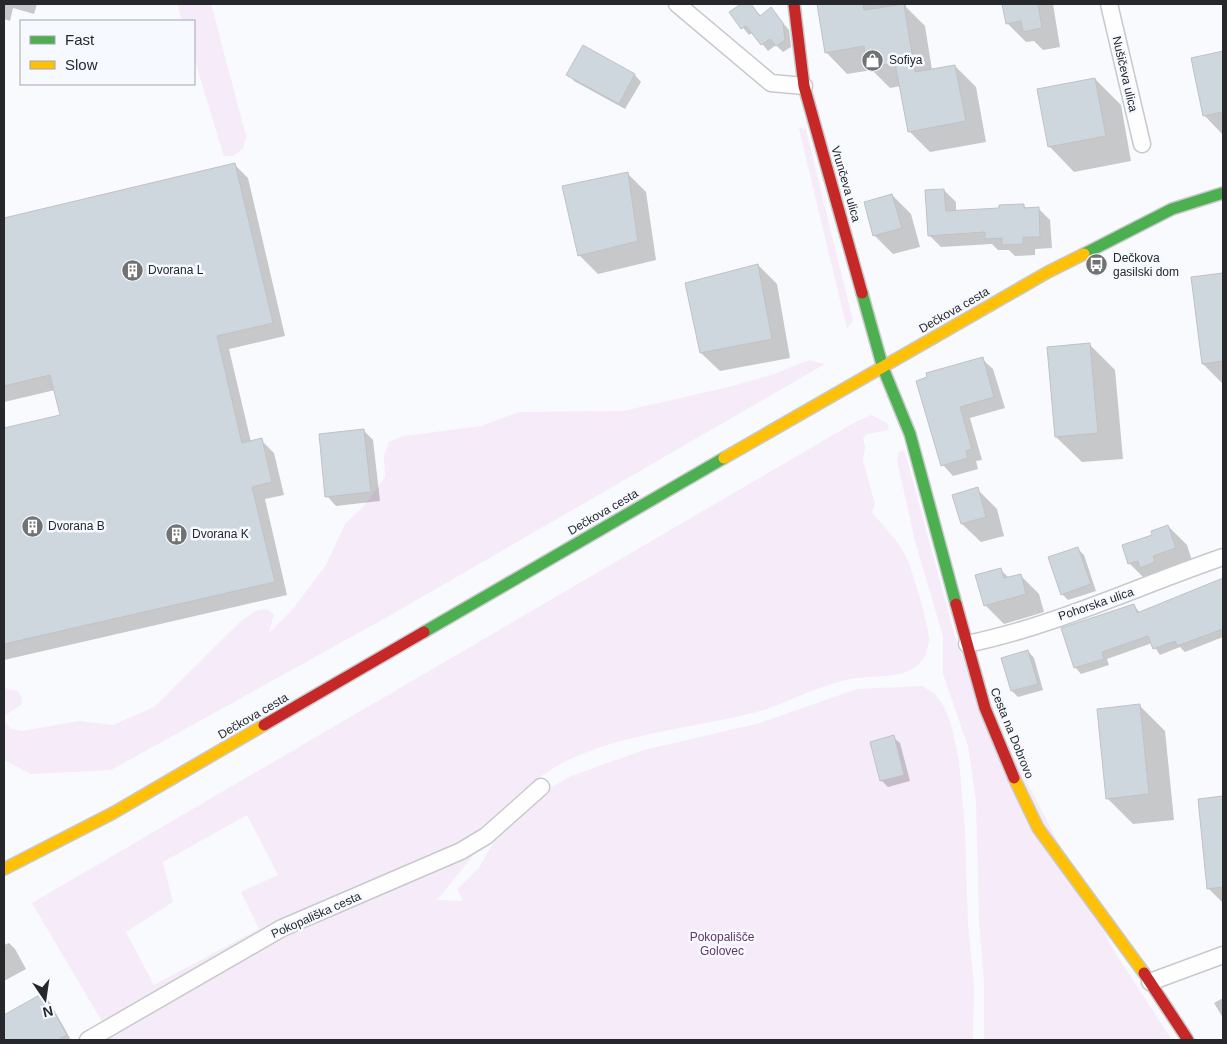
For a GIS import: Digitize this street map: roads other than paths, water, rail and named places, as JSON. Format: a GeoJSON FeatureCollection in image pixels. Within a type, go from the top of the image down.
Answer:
{"type":"FeatureCollection","features":[{"type":"Feature","properties":{"kind":"street"},"geometry":{"type":"LineString","coordinates":[[677,4],[770,84],[804,86]]}},
{"type":"Feature","properties":{"kind":"street","name":"Vrunčeva ulica"},"geometry":{"type":"LineString","coordinates":[[794,4],[804,86],[883,368]]}},
{"type":"Feature","properties":{"kind":"street","name":"Nušičeva ulica"},"geometry":{"type":"LineString","coordinates":[[1109,4],[1142,144]]}},
{"type":"Feature","properties":{"kind":"street","name":"Dečkova cesta"},"geometry":{"type":"LineString","coordinates":[[4,869],[114,813],[595,532],[1048,272],[1172,209],[1223,193]]}},
{"type":"Feature","properties":{"kind":"street","name":"Cesta na Dobrovo"},"geometry":{"type":"LineString","coordinates":[[883,368],[910,434],[988,718],[1007,764],[1038,828],[1150,982],[1188,1040]]}},
{"type":"Feature","properties":{"kind":"street","name":"Pohorska ulica"},"geometry":{"type":"LineString","coordinates":[[967,644],[991,639],[1108,601],[1223,557]]}},
{"type":"Feature","properties":{"kind":"street","name":"Pokopališka cesta"},"geometry":{"type":"LineString","coordinates":[[88,1040],[282,928],[461,850],[486,836],[541,787]]}},
{"type":"Feature","properties":{"kind":"street"},"geometry":{"type":"LineString","coordinates":[[1150,982],[1223,955]]}},
{"type":"Feature","properties":{"kind":"place","name":"Sofiya"},"geometry":{"type":"Point","coordinates":[873,60]}},
{"type":"Feature","properties":{"kind":"place","name":"Dečkova gasilski dom"},"geometry":{"type":"Point","coordinates":[1097,265]}},
{"type":"Feature","properties":{"kind":"place","name":"Dvorana L"},"geometry":{"type":"Point","coordinates":[132,270]}},
{"type":"Feature","properties":{"kind":"place","name":"Dvorana B"},"geometry":{"type":"Point","coordinates":[32,526]}},
{"type":"Feature","properties":{"kind":"place","name":"Dvorana K"},"geometry":{"type":"Point","coordinates":[176,534]}},
{"type":"Feature","properties":{"kind":"park label","name":"Pokopališče Golovec"},"geometry":{"type":"Point","coordinates":[722,944]}}]}
